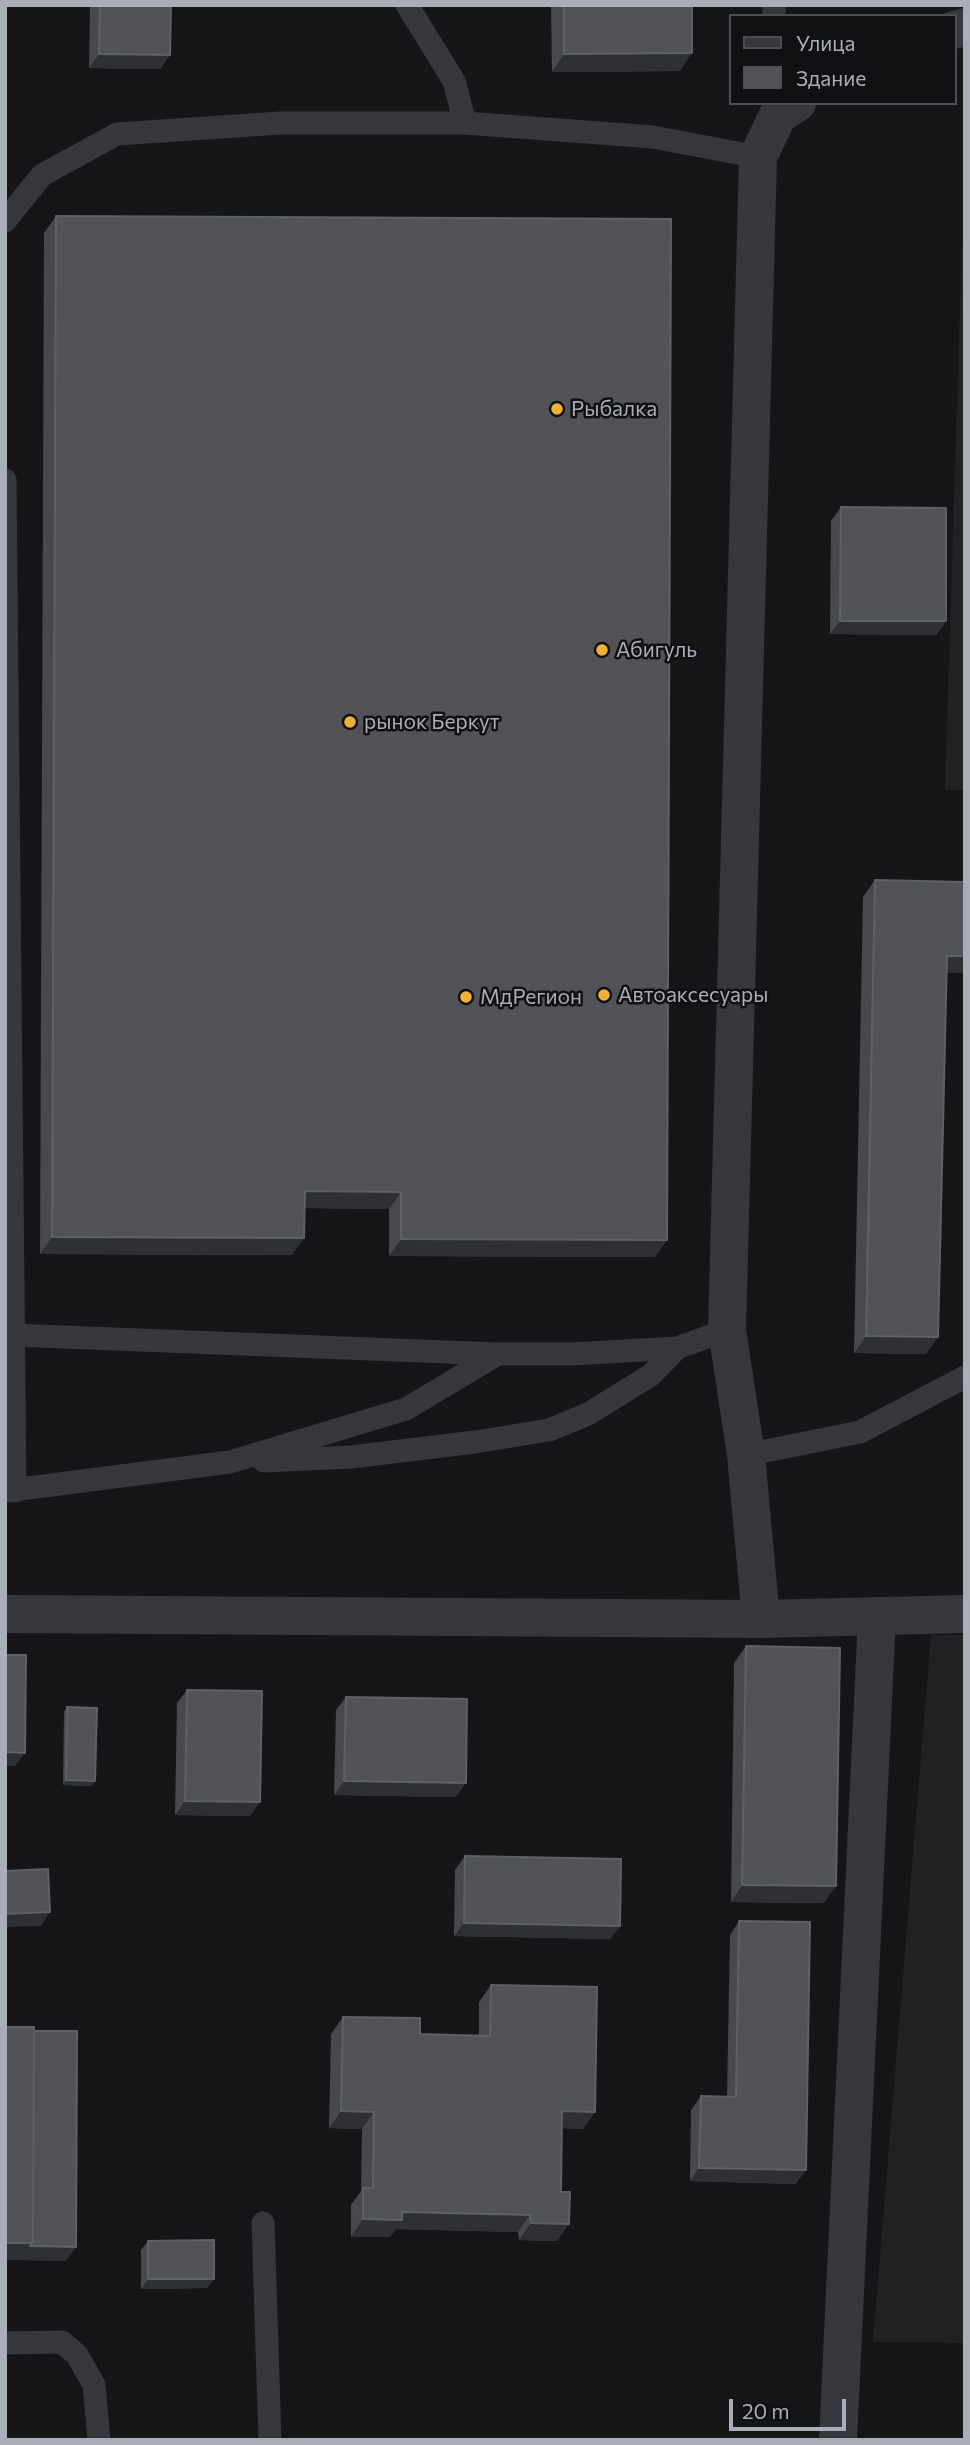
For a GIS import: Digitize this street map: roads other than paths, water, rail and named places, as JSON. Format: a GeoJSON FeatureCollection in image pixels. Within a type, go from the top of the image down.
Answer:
{"type":"FeatureCollection","features":[{"type":"Feature","properties":{"kind":"street"},"geometry":{"type":"LineString","coordinates":[[761,1619],[746,1455],[727,1330],[758,157],[785,107]]}},
{"type":"Feature","properties":{"kind":"street"},"geometry":{"type":"LineString","coordinates":[[5,1614],[761,1619],[965,1614]]}},
{"type":"Feature","properties":{"kind":"street"},"geometry":{"type":"LineString","coordinates":[[838,2440],[877,1616]]}},
{"type":"Feature","properties":{"kind":"lane"},"geometry":{"type":"LineString","coordinates":[[407,5],[454,81],[465,123]]}},
{"type":"Feature","properties":{"kind":"lane"},"geometry":{"type":"LineString","coordinates":[[5,221],[42,175],[117,134],[280,123],[465,123],[653,137],[758,157]]}},
{"type":"Feature","properties":{"kind":"lane"},"geometry":{"type":"LineString","coordinates":[[5,480],[12,1335],[10,1491],[230,1462],[351,1457],[549,1430],[588,1414],[651,1374],[677,1348]]}},
{"type":"Feature","properties":{"kind":"lane"},"geometry":{"type":"LineString","coordinates":[[12,1335],[498,1354],[572,1354],[677,1348],[727,1330]]}},
{"type":"Feature","properties":{"kind":"lane"},"geometry":{"type":"LineString","coordinates":[[230,1462],[406,1409],[498,1354]]}},
{"type":"Feature","properties":{"kind":"lane"},"geometry":{"type":"LineString","coordinates":[[746,1455],[860,1432],[965,1377]]}},
{"type":"Feature","properties":{"kind":"lane"},"geometry":{"type":"LineString","coordinates":[[263,2223],[270,2440]]}},
{"type":"Feature","properties":{"kind":"lane"},"geometry":{"type":"LineString","coordinates":[[5,2343],[62,2342],[77,2355],[94,2385],[99,2440]]}},
{"type":"Feature","properties":{"kind":"place","name":"Рыбалка"},"geometry":{"type":"Point","coordinates":[557,409]}},
{"type":"Feature","properties":{"kind":"place","name":"Абигуль"},"geometry":{"type":"Point","coordinates":[602,650]}},
{"type":"Feature","properties":{"kind":"place","name":"рынок Беркут"},"geometry":{"type":"Point","coordinates":[350,722]}},
{"type":"Feature","properties":{"kind":"place","name":"Автоаксесуары"},"geometry":{"type":"Point","coordinates":[604,995]}},
{"type":"Feature","properties":{"kind":"place","name":"МдРегион"},"geometry":{"type":"Point","coordinates":[466,997]}}]}
